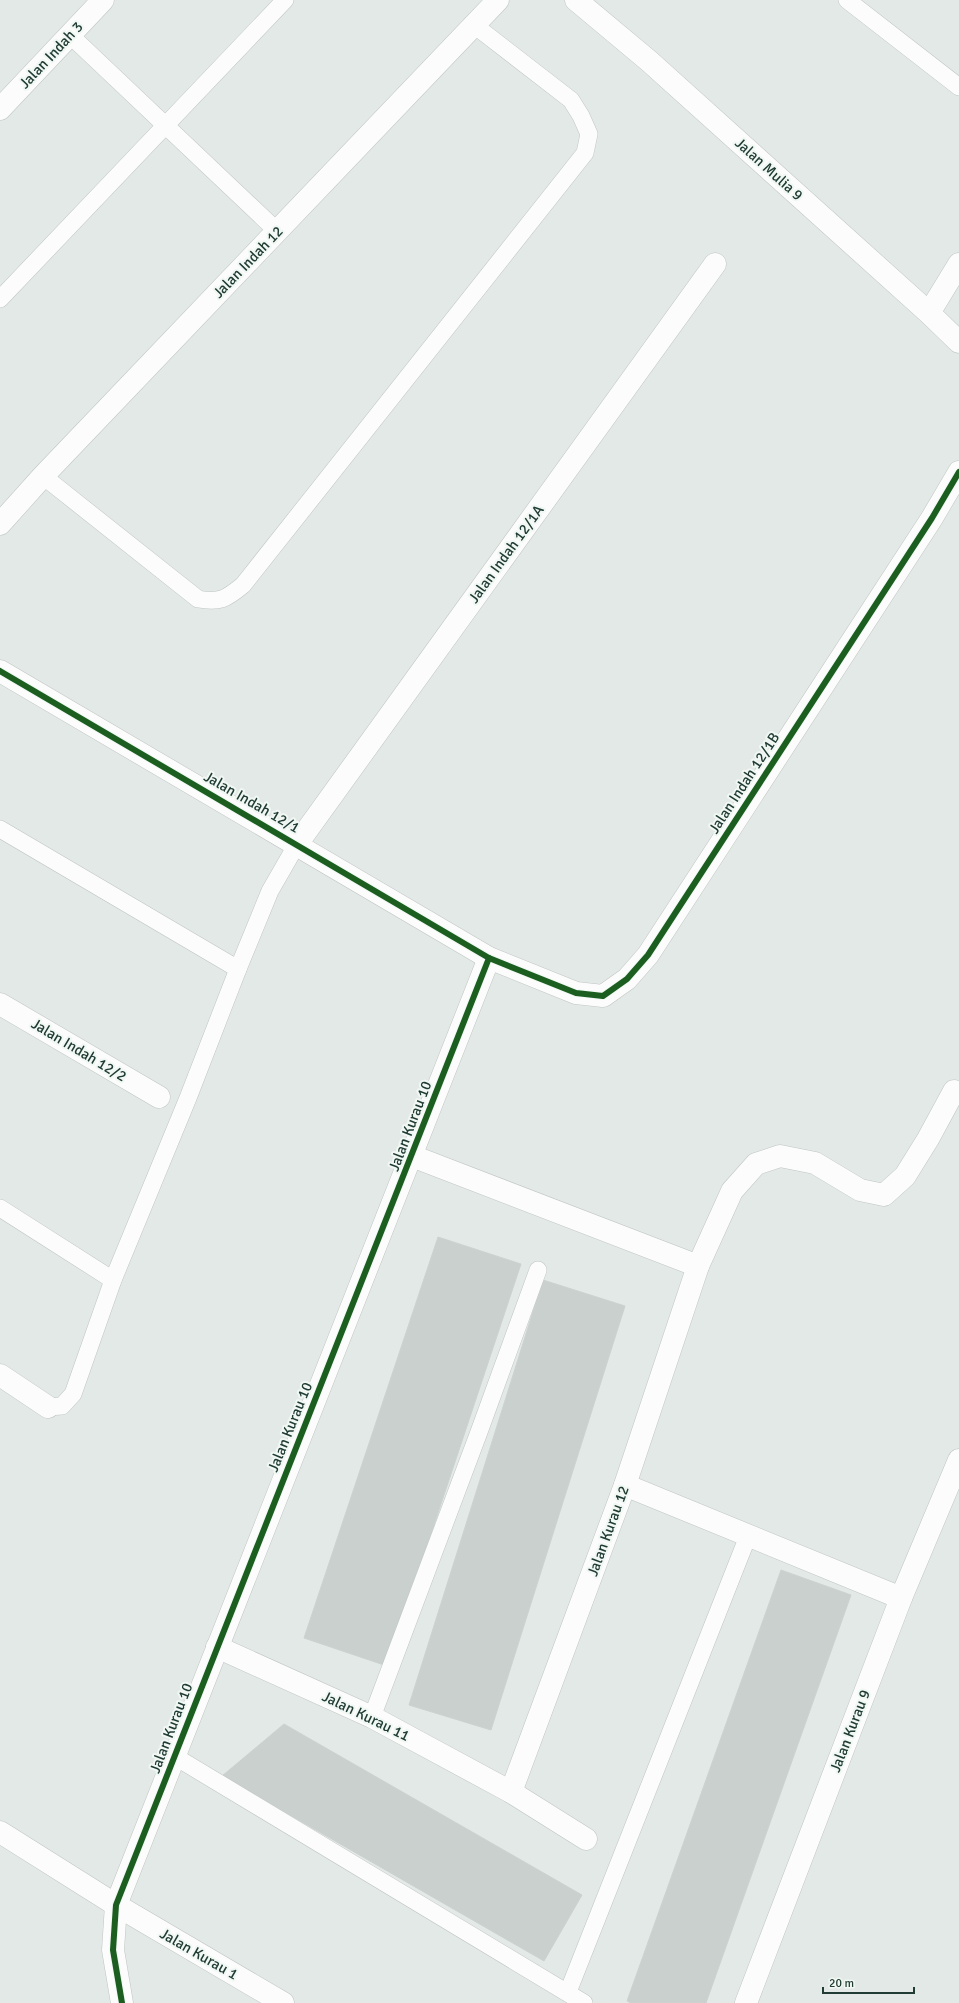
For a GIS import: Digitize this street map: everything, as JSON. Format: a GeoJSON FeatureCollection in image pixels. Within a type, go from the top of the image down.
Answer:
{"type":"FeatureCollection","features":[{"type":"Feature","properties":{"kind":"street","name":"Jalan Indah 3"},"geometry":{"type":"LineString","coordinates":[[0,109],[103,0]]}},
{"type":"Feature","properties":{"kind":"street","name":"Jalan Indah 12"},"geometry":{"type":"LineString","coordinates":[[0,524],[43,476],[498,0]]}},
{"type":"Feature","properties":{"kind":"street","name":"Jalan Mulia 9"},"geometry":{"type":"LineString","coordinates":[[576,0],[649,60],[929,313],[959,342]]}},
{"type":"Feature","properties":{"kind":"street","name":"Jalan Indah 12/1A"},"geometry":{"type":"LineString","coordinates":[[297,844],[715,264]]}},
{"type":"Feature","properties":{"kind":"street"},"geometry":{"type":"LineString","coordinates":[[929,313],[959,264]]}},
{"type":"Feature","properties":{"kind":"street","name":"Jalan Indah 12/1B"},"geometry":{"type":"LineString","coordinates":[[489,958],[576,993],[603,996],[628,979],[648,955],[699,877],[932,518],[959,472]]}},
{"type":"Feature","properties":{"kind":"street","name":"Jalan Indah 12/1"},"geometry":{"type":"LineString","coordinates":[[0,670],[489,958]]}},
{"type":"Feature","properties":{"kind":"street","name":"Jalan Kurau 10"},"geometry":{"type":"LineString","coordinates":[[122,2003],[113,1950],[116,1905],[489,958]]}},
{"type":"Feature","properties":{"kind":"street","name":"Jalan Indah 12/2"},"geometry":{"type":"LineString","coordinates":[[0,1004],[158,1097]]}},
{"type":"Feature","properties":{"kind":"street","name":"Jalan Kurau 12"},"geometry":{"type":"LineString","coordinates":[[511,1792],[625,1485],[698,1266],[732,1192],[756,1164],[780,1156],[815,1163],[860,1190],[884,1195],[905,1176],[928,1139],[954,1091]]}},
{"type":"Feature","properties":{"kind":"street"},"geometry":{"type":"LineString","coordinates":[[412,1156],[698,1266]]}},
{"type":"Feature","properties":{"kind":"street"},"geometry":{"type":"LineString","coordinates":[[0,1375],[48,1407]]}},
{"type":"Feature","properties":{"kind":"street","name":"Jalan Kurau 9"},"geometry":{"type":"LineString","coordinates":[[746,2003],[901,1598],[959,1460]]}},
{"type":"Feature","properties":{"kind":"street"},"geometry":{"type":"LineString","coordinates":[[625,1485],[901,1598]]}},
{"type":"Feature","properties":{"kind":"street","name":"Jalan Kurau 11"},"geometry":{"type":"LineString","coordinates":[[217,1647],[372,1717],[511,1792],[586,1839]]}},
{"type":"Feature","properties":{"kind":"street","name":"Jalan Kurau 1"},"geometry":{"type":"LineString","coordinates":[[0,1832],[116,1905],[283,2003]]}},
{"type":"Feature","properties":{"kind":"lane"},"geometry":{"type":"LineString","coordinates":[[0,300],[285,0]]}},
{"type":"Feature","properties":{"kind":"lane"},"geometry":{"type":"LineString","coordinates":[[847,0],[959,87]]}},
{"type":"Feature","properties":{"kind":"lane"},"geometry":{"type":"LineString","coordinates":[[43,476],[198,599],[212,602],[228,598],[243,585],[585,153],[589,134],[581,116],[570,100],[474,25]]}},
{"type":"Feature","properties":{"kind":"lane"},"geometry":{"type":"LineString","coordinates":[[70,35],[277,231]]}},
{"type":"Feature","properties":{"kind":"lane"},"geometry":{"type":"LineString","coordinates":[[0,829],[238,969]]}},
{"type":"Feature","properties":{"kind":"lane"},"geometry":{"type":"LineString","coordinates":[[48,1407],[62,1406],[73,1394],[113,1280],[188,1098],[238,969],[270,891],[297,844]]}},
{"type":"Feature","properties":{"kind":"lane"},"geometry":{"type":"LineString","coordinates":[[0,1208],[113,1280]]}},
{"type":"Feature","properties":{"kind":"lane"},"geometry":{"type":"LineString","coordinates":[[372,1717],[538,1270]]}},
{"type":"Feature","properties":{"kind":"lane"},"geometry":{"type":"LineString","coordinates":[[568,1992],[748,1536]]}},
{"type":"Feature","properties":{"kind":"lane"},"geometry":{"type":"LineString","coordinates":[[174,1756],[584,2003]]}},
{"type":"Feature","properties":{"kind":"building"},"geometry":{"type":"Polygon","coordinates":[[[438,1237],[521,1264],[387,1666],[304,1638],[438,1237]]]}},
{"type":"Feature","properties":{"kind":"building"},"geometry":{"type":"Polygon","coordinates":[[[543,1280],[625,1306],[491,1730],[409,1705],[543,1280]]]}},
{"type":"Feature","properties":{"kind":"building"},"geometry":{"type":"Polygon","coordinates":[[[781,1570],[851,1595],[706,2003],[631,2003],[627,2001],[781,1570]]]}},
{"type":"Feature","properties":{"kind":"building"},"geometry":{"type":"Polygon","coordinates":[[[284,1724],[582,1895],[544,1961],[222,1776],[284,1724]]]}},
{"type":"Feature","properties":{"kind":"cycle path"},"geometry":{"type":"LineString","coordinates":[[0,671],[489,958],[576,993],[603,996],[627,979],[648,955],[932,518],[959,472]]}},
{"type":"Feature","properties":{"kind":"cycle path"},"geometry":{"type":"LineString","coordinates":[[122,2003],[113,1950],[116,1905],[489,958]]}}]}
